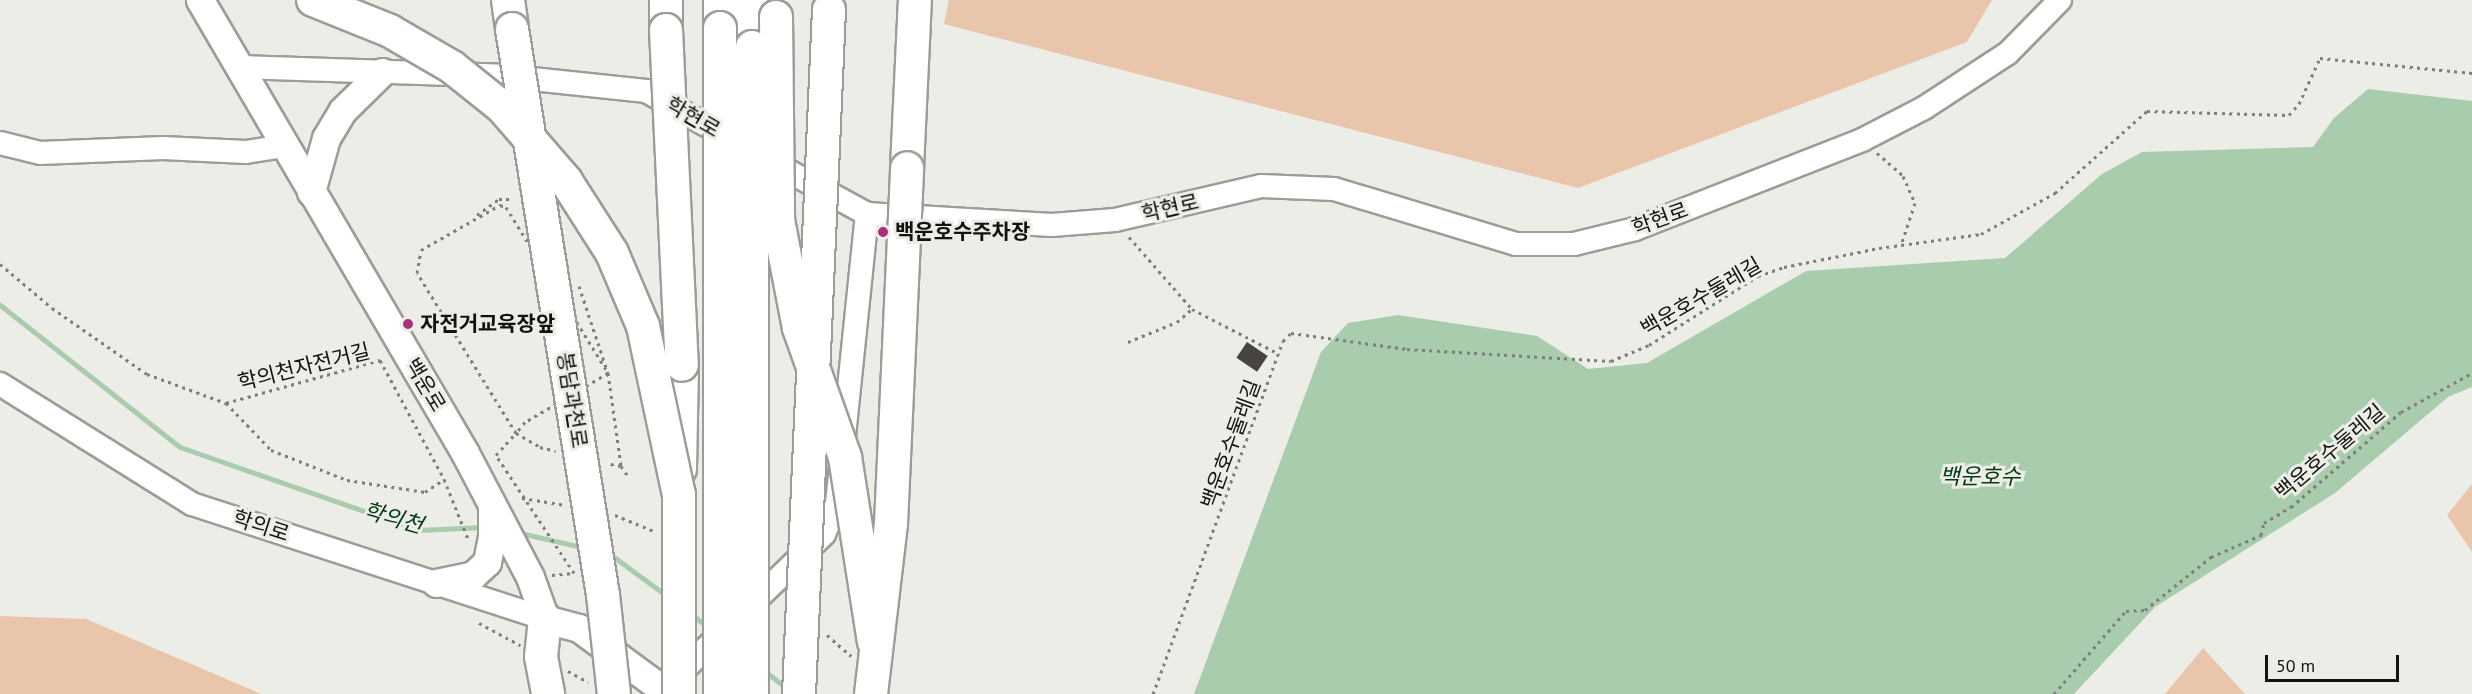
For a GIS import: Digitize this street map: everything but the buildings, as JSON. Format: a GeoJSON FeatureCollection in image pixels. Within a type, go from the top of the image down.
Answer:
{"type":"FeatureCollection","features":[{"type":"Feature","properties":{"kind":"highway"},"geometry":{"type":"LineString","coordinates":[[313,0],[390,31],[452,67],[502,107],[566,181],[612,253],[643,326],[679,495]]}},
{"type":"Feature","properties":{"kind":"highway"},"geometry":{"type":"LineString","coordinates":[[871,694],[874,642],[891,524],[915,0]]}},
{"type":"Feature","properties":{"kind":"highway"},"geometry":{"type":"LineString","coordinates":[[799,694],[829,5]]}},
{"type":"Feature","properties":{"kind":"highway"},"geometry":{"type":"LineString","coordinates":[[769,6],[778,220],[799,328],[845,457],[874,642]]}},
{"type":"Feature","properties":{"kind":"highway"},"geometry":{"type":"LineString","coordinates":[[752,694],[752,47],[769,6]]}},
{"type":"Feature","properties":{"kind":"highway","name":"봉담과천로"},"geometry":{"type":"LineString","coordinates":[[510,14],[603,595],[614,694]]}},
{"type":"Feature","properties":{"kind":"highway"},"geometry":{"type":"LineString","coordinates":[[720,14],[720,694]]}},
{"type":"Feature","properties":{"kind":"highway"},"geometry":{"type":"LineString","coordinates":[[666,15],[682,365],[671,693]]}},
{"type":"Feature","properties":{"kind":"highway"},"geometry":{"type":"LineString","coordinates":[[544,619],[541,657],[548,694]]}},
{"type":"Feature","properties":{"kind":"main road","name":"백운로"},"geometry":{"type":"LineString","coordinates":[[200,0],[465,453],[492,509],[491,547],[530,577],[544,619]]}},
{"type":"Feature","properties":{"kind":"main road"},"geometry":{"type":"LineString","coordinates":[[311,192],[326,138],[342,111],[382,72]]}},
{"type":"Feature","properties":{"kind":"main road"},"geometry":{"type":"LineString","coordinates":[[436,583],[473,575],[491,547]]}},
{"type":"Feature","properties":{"kind":"main road"},"geometry":{"type":"LineString","coordinates":[[544,619],[579,628],[671,693]]}},
{"type":"Feature","properties":{"kind":"street","name":"학현로"},"geometry":{"type":"LineString","coordinates":[[239,67],[504,76],[646,91],[867,214],[1052,225],[1115,220],[1261,186],[1334,189],[1516,244],[1574,244],[1635,229],[1862,140],[1924,108],[2008,53],[2060,0]]}},
{"type":"Feature","properties":{"kind":"street"},"geometry":{"type":"LineString","coordinates":[[0,143],[40,153],[163,148],[246,152],[285,146]]}},
{"type":"Feature","properties":{"kind":"street"},"geometry":{"type":"LineString","coordinates":[[671,693],[701,653],[726,627],[824,534],[837,504],[867,214]]}},
{"type":"Feature","properties":{"kind":"street","name":"학의로"},"geometry":{"type":"LineString","coordinates":[[0,384],[192,504],[544,619]]}},
{"type":"Feature","properties":{"kind":"path","name":"백운호수둘레길"},"geometry":{"type":"LineString","coordinates":[[1153,694],[1279,354],[1291,333],[1407,349],[1611,361],[1649,345],[1758,276],[1808,262],[1901,245],[1981,234],[2030,209],[2055,193],[2147,111],[2289,115],[2299,104],[2320,58],[2472,73]]}},
{"type":"Feature","properties":{"kind":"path"},"geometry":{"type":"LineString","coordinates":[[1862,140],[1903,176],[1915,202],[1901,245]]}},
{"type":"Feature","properties":{"kind":"path"},"geometry":{"type":"LineString","coordinates":[[477,215],[420,250],[417,273],[516,433],[525,422]]}},
{"type":"Feature","properties":{"kind":"path"},"geometry":{"type":"LineString","coordinates":[[1115,220],[1192,309],[1279,354]]}},
{"type":"Feature","properties":{"kind":"path","name":"학의천자전거길"},"geometry":{"type":"LineString","coordinates":[[0,264],[52,308],[147,374],[226,403],[380,360],[444,479]]}},
{"type":"Feature","properties":{"kind":"path"},"geometry":{"type":"LineString","coordinates":[[1128,342],[1177,322],[1192,309]]}},
{"type":"Feature","properties":{"kind":"path","name":"백운호수둘레길"},"geometry":{"type":"LineString","coordinates":[[2054,694],[2126,611],[2145,610],[2211,557],[2261,535],[2264,523],[2291,507],[2401,412],[2472,373]]}},
{"type":"Feature","properties":{"kind":"path"},"geometry":{"type":"LineString","coordinates":[[226,403],[271,450],[346,480],[425,492],[444,479],[461,517],[491,547]]}},
{"type":"Feature","properties":{"kind":"path"},"geometry":{"type":"LineString","coordinates":[[496,455],[522,498],[562,554]]}},
{"type":"Feature","properties":{"kind":"path"},"geometry":{"type":"LineString","coordinates":[[621,466],[628,476]]}},
{"type":"Feature","properties":{"kind":"shaded area"},"geometry":{"type":"Polygon","coordinates":[[[949,0],[1992,0],[1967,42],[1578,188],[944,24],[949,0]]]}},
{"type":"Feature","properties":{"kind":"shaded area"},"geometry":{"type":"Polygon","coordinates":[[[2472,484],[2472,552],[2447,515],[2472,484]]]}},
{"type":"Feature","properties":{"kind":"shaded area"},"geometry":{"type":"Polygon","coordinates":[[[0,616],[86,619],[261,694],[0,694],[0,616]]]}},
{"type":"Feature","properties":{"kind":"shaded area"},"geometry":{"type":"Polygon","coordinates":[[[2203,648],[2245,694],[2165,694],[2203,648]]]}},
{"type":"Feature","properties":{"kind":"water","name":"백운호수"},"geometry":{"type":"Polygon","coordinates":[[[2368,89],[2472,101],[2472,387],[2448,397],[2335,493],[2155,607],[2074,694],[1194,694],[1321,352],[1348,323],[1398,315],[1537,336],[1588,369],[1647,363],[1806,271],[2005,258],[2102,174],[2142,152],[2313,147],[2334,118],[2368,89]]]}},
{"type":"Feature","properties":{"kind":"waterway","name":"학의천"},"geometry":{"type":"LineString","coordinates":[[0,305],[180,447],[419,530],[483,527]]}},
{"type":"Feature","properties":{"kind":"waterway","name":"학의천"},"geometry":{"type":"LineString","coordinates":[[516,532],[586,548]]}},
{"type":"Feature","properties":{"kind":"waterway","name":"학의천"},"geometry":{"type":"LineString","coordinates":[[607,552],[667,596]]}},
{"type":"Feature","properties":{"kind":"waterway","name":"학의천"},"geometry":{"type":"LineString","coordinates":[[691,614],[710,629]]}},
{"type":"Feature","properties":{"kind":"waterway","name":"학의천"},"geometry":{"type":"LineString","coordinates":[[762,669],[788,689]]}},
{"type":"Feature","properties":{"kind":"place","name":"백운호수주차장"},"geometry":{"type":"Point","coordinates":[883,232]}},
{"type":"Feature","properties":{"kind":"place","name":"자전거교육장앞"},"geometry":{"type":"Point","coordinates":[408,324]}}]}
